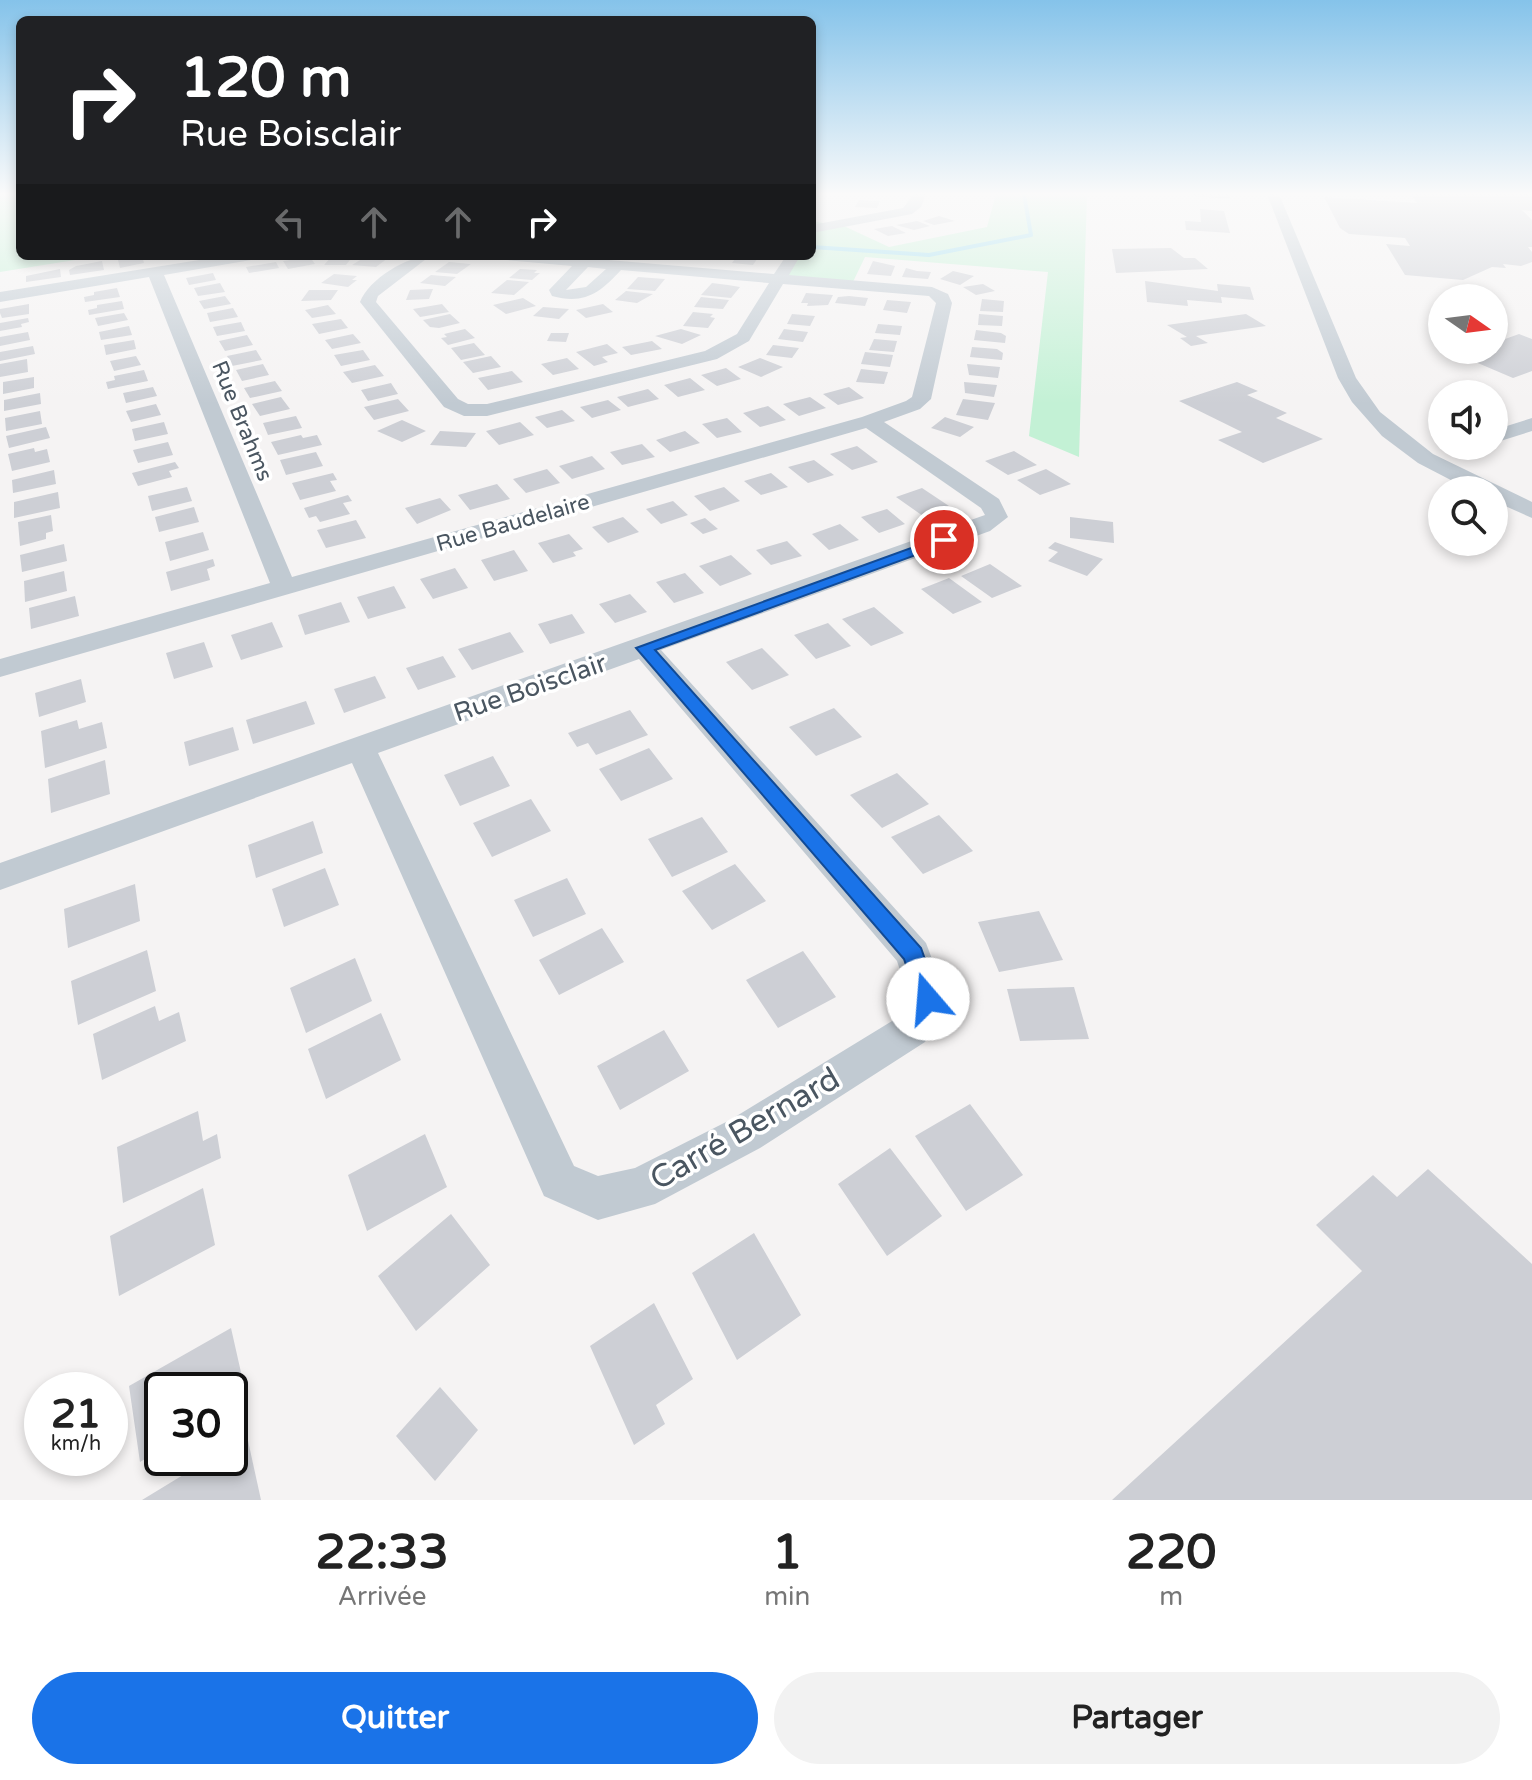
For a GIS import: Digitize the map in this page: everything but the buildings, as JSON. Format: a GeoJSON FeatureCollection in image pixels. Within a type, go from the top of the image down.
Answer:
{"type":"FeatureCollection","features":[{"type":"Feature","properties":{"kind":"street"},"geometry":{"type":"LineString","coordinates":[[0,297],[203,264]]}},
{"type":"Feature","properties":{"kind":"street"},"geometry":{"type":"LineString","coordinates":[[412,264],[367,298],[451,403],[464,410],[487,410],[711,355],[743,337],[788,264]]}},
{"type":"Feature","properties":{"kind":"street"},"geometry":{"type":"LineString","coordinates":[[583,264],[557,290],[558,293],[571,297],[590,293],[618,265]]}},
{"type":"Feature","properties":{"kind":"street"},"geometry":{"type":"LineString","coordinates":[[607,264],[779,279]]}},
{"type":"Feature","properties":{"kind":"street"},"geometry":{"type":"LineString","coordinates":[[1301,264],[1352,390],[1368,414],[1411,448],[1462,476]]}},
{"type":"Feature","properties":{"kind":"street","name":"Rue Brahms"},"geometry":{"type":"LineString","coordinates":[[155,272],[285,589]]}},
{"type":"Feature","properties":{"kind":"street","name":"Rue Baudelaire"},"geometry":{"type":"LineString","coordinates":[[0,668],[869,421],[919,402],[944,303],[942,297],[932,292],[779,279]]}},
{"type":"Feature","properties":{"kind":"street","name":"Rue Boisclair"},"geometry":{"type":"LineString","coordinates":[[0,877],[982,526],[997,517],[991,504],[869,421]]}},
{"type":"Feature","properties":{"kind":"street"},"geometry":{"type":"LineString","coordinates":[[1508,432],[1532,424]]}},
{"type":"Feature","properties":{"kind":"street"},"geometry":{"type":"LineString","coordinates":[[1411,448],[1428,446]]}},
{"type":"Feature","properties":{"kind":"street"},"geometry":{"type":"LineString","coordinates":[[1508,500],[1532,511]]}},
{"type":"Feature","properties":{"kind":"street","name":"Carré Bernard"},"geometry":{"type":"LineString","coordinates":[[361,748],[559,1181],[598,1198],[640,1189],[745,1134],[911,1030],[928,999],[913,954],[644,648]]}},
{"type":"Feature","properties":{"kind":"green space"},"geometry":{"type":"Polygon","coordinates":[[[0,264],[50,264],[0,272],[0,264]]]}},
{"type":"Feature","properties":{"kind":"green space"},"geometry":{"type":"Polygon","coordinates":[[[788,264],[862,264],[851,286],[779,279],[788,264]]]}},
{"type":"Feature","properties":{"kind":"green space"},"geometry":{"type":"Polygon","coordinates":[[[950,264],[1085,264],[1079,457],[1029,436],[1048,272],[950,264]]]}},
{"type":"Feature","properties":{"kind":"route"},"geometry":{"type":"LineString","coordinates":[[928,999],[913,954],[783,802],[644,648],[944,540]]}}]}
